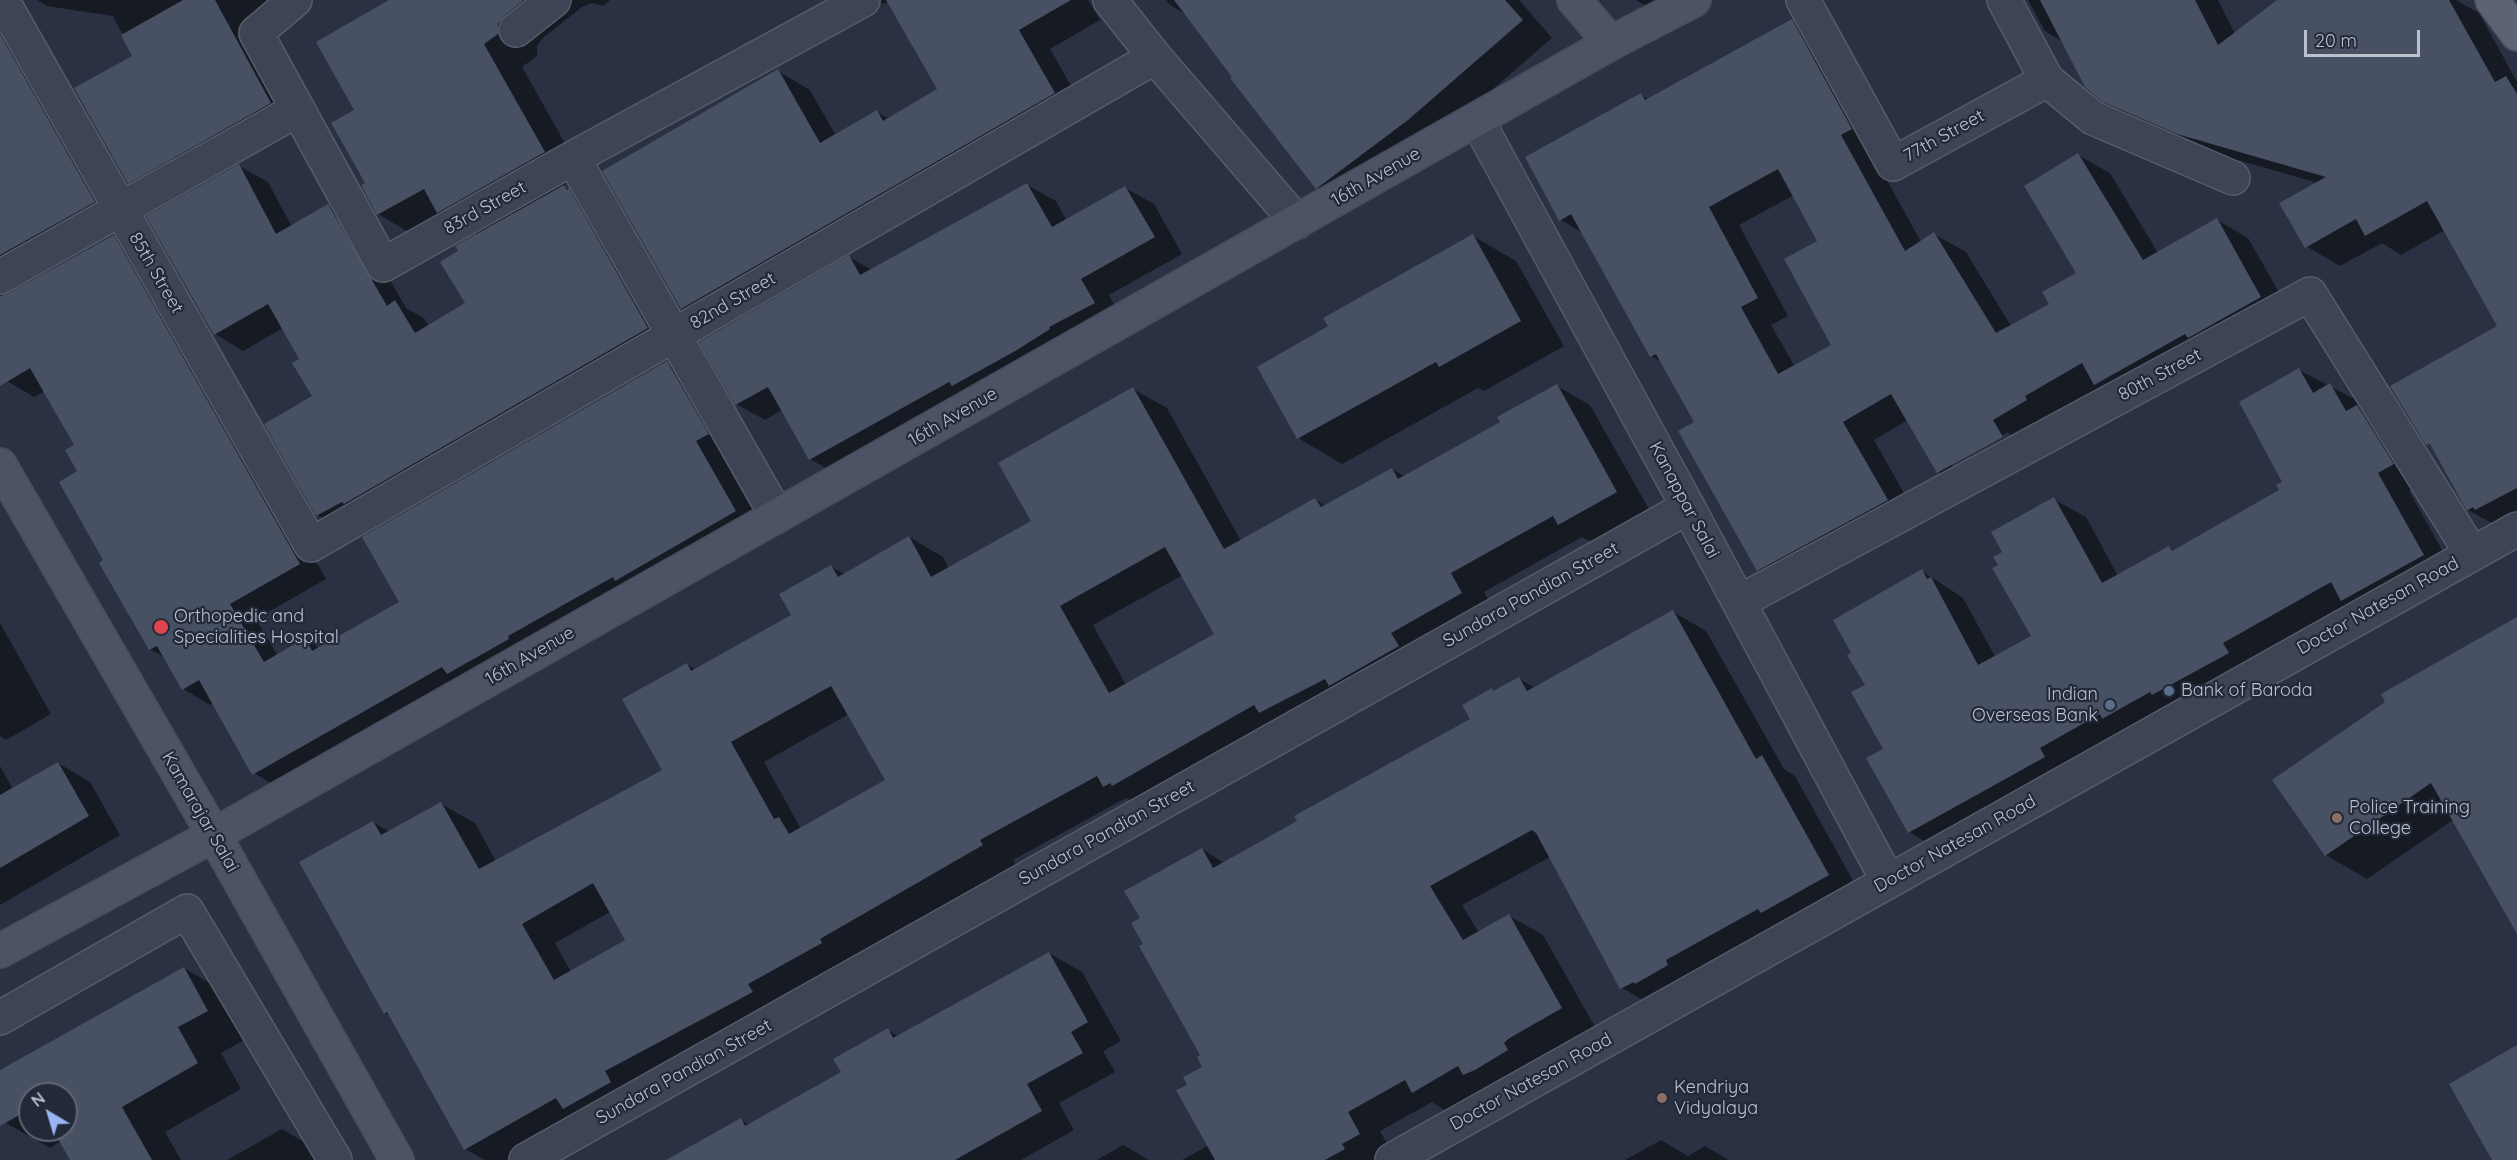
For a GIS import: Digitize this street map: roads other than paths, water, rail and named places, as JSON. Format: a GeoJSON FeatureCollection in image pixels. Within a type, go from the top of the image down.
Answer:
{"type":"FeatureCollection","features":[{"type":"Feature","properties":{"kind":"main road"},"geometry":{"type":"LineString","coordinates":[[2492,0],[2517,34]]}},
{"type":"Feature","properties":{"kind":"street","name":"85th Street"},"geometry":{"type":"LineString","coordinates":[[2,0],[310,545]]}},
{"type":"Feature","properties":{"kind":"street","name":"83rd Street"},"geometry":{"type":"LineString","coordinates":[[295,0],[256,33],[383,265],[573,158],[863,0]]}},
{"type":"Feature","properties":{"kind":"street"},"geometry":{"type":"LineString","coordinates":[[516,30],[554,0]]}},
{"type":"Feature","properties":{"kind":"street"},"geometry":{"type":"LineString","coordinates":[[1110,0],[1155,57],[1297,222]]}},
{"type":"Feature","properties":{"kind":"street"},"geometry":{"type":"LineString","coordinates":[[1574,0],[1611,43]]}},
{"type":"Feature","properties":{"kind":"street","name":"16th Avenue"},"geometry":{"type":"LineString","coordinates":[[0,951],[214,835],[1611,43],[1694,0]]}},
{"type":"Feature","properties":{"kind":"street","name":"77th Street"},"geometry":{"type":"LineString","coordinates":[[1803,0],[1893,164],[2047,80]]}},
{"type":"Feature","properties":{"kind":"street"},"geometry":{"type":"LineString","coordinates":[[2004,0],[2047,80],[2093,118],[2234,178]]}},
{"type":"Feature","properties":{"kind":"street","name":"82nd Street"},"geometry":{"type":"LineString","coordinates":[[310,545],[1155,57]]}},
{"type":"Feature","properties":{"kind":"street"},"geometry":{"type":"LineString","coordinates":[[0,277],[297,110]]}},
{"type":"Feature","properties":{"kind":"street","name":"Kanappar Salai"},"geometry":{"type":"LineString","coordinates":[[1477,120],[1688,507],[1888,882]]}},
{"type":"Feature","properties":{"kind":"street"},"geometry":{"type":"LineString","coordinates":[[573,158],[777,516]]}},
{"type":"Feature","properties":{"kind":"street","name":"80th Street"},"geometry":{"type":"LineString","coordinates":[[1739,602],[2310,294],[2472,554]]}},
{"type":"Feature","properties":{"kind":"street","name":"Kamarajar Salai"},"geometry":{"type":"LineString","coordinates":[[0,465],[214,835],[397,1160]]}},
{"type":"Feature","properties":{"kind":"street","name":"Sundara Pandian Street"},"geometry":{"type":"LineString","coordinates":[[526,1160],[1688,507]]}},
{"type":"Feature","properties":{"kind":"street","name":"Doctor Natesan Road"},"geometry":{"type":"LineString","coordinates":[[1392,1160],[2517,529]]}},
{"type":"Feature","properties":{"kind":"street"},"geometry":{"type":"LineString","coordinates":[[0,1018],[187,911],[335,1160]]}},
{"type":"Feature","properties":{"kind":"place","name":"Orthopedic and Specialities Hospital"},"geometry":{"type":"Point","coordinates":[161,627]}},
{"type":"Feature","properties":{"kind":"place","name":"Bank of Baroda"},"geometry":{"type":"Point","coordinates":[2169,691]}},
{"type":"Feature","properties":{"kind":"place","name":"Indian Overseas Bank"},"geometry":{"type":"Point","coordinates":[2110,705]}},
{"type":"Feature","properties":{"kind":"place","name":"Police Training College"},"geometry":{"type":"Point","coordinates":[2337,818]}},
{"type":"Feature","properties":{"kind":"place","name":"Kendriya Vidyalaya"},"geometry":{"type":"Point","coordinates":[1662,1098]}}]}
